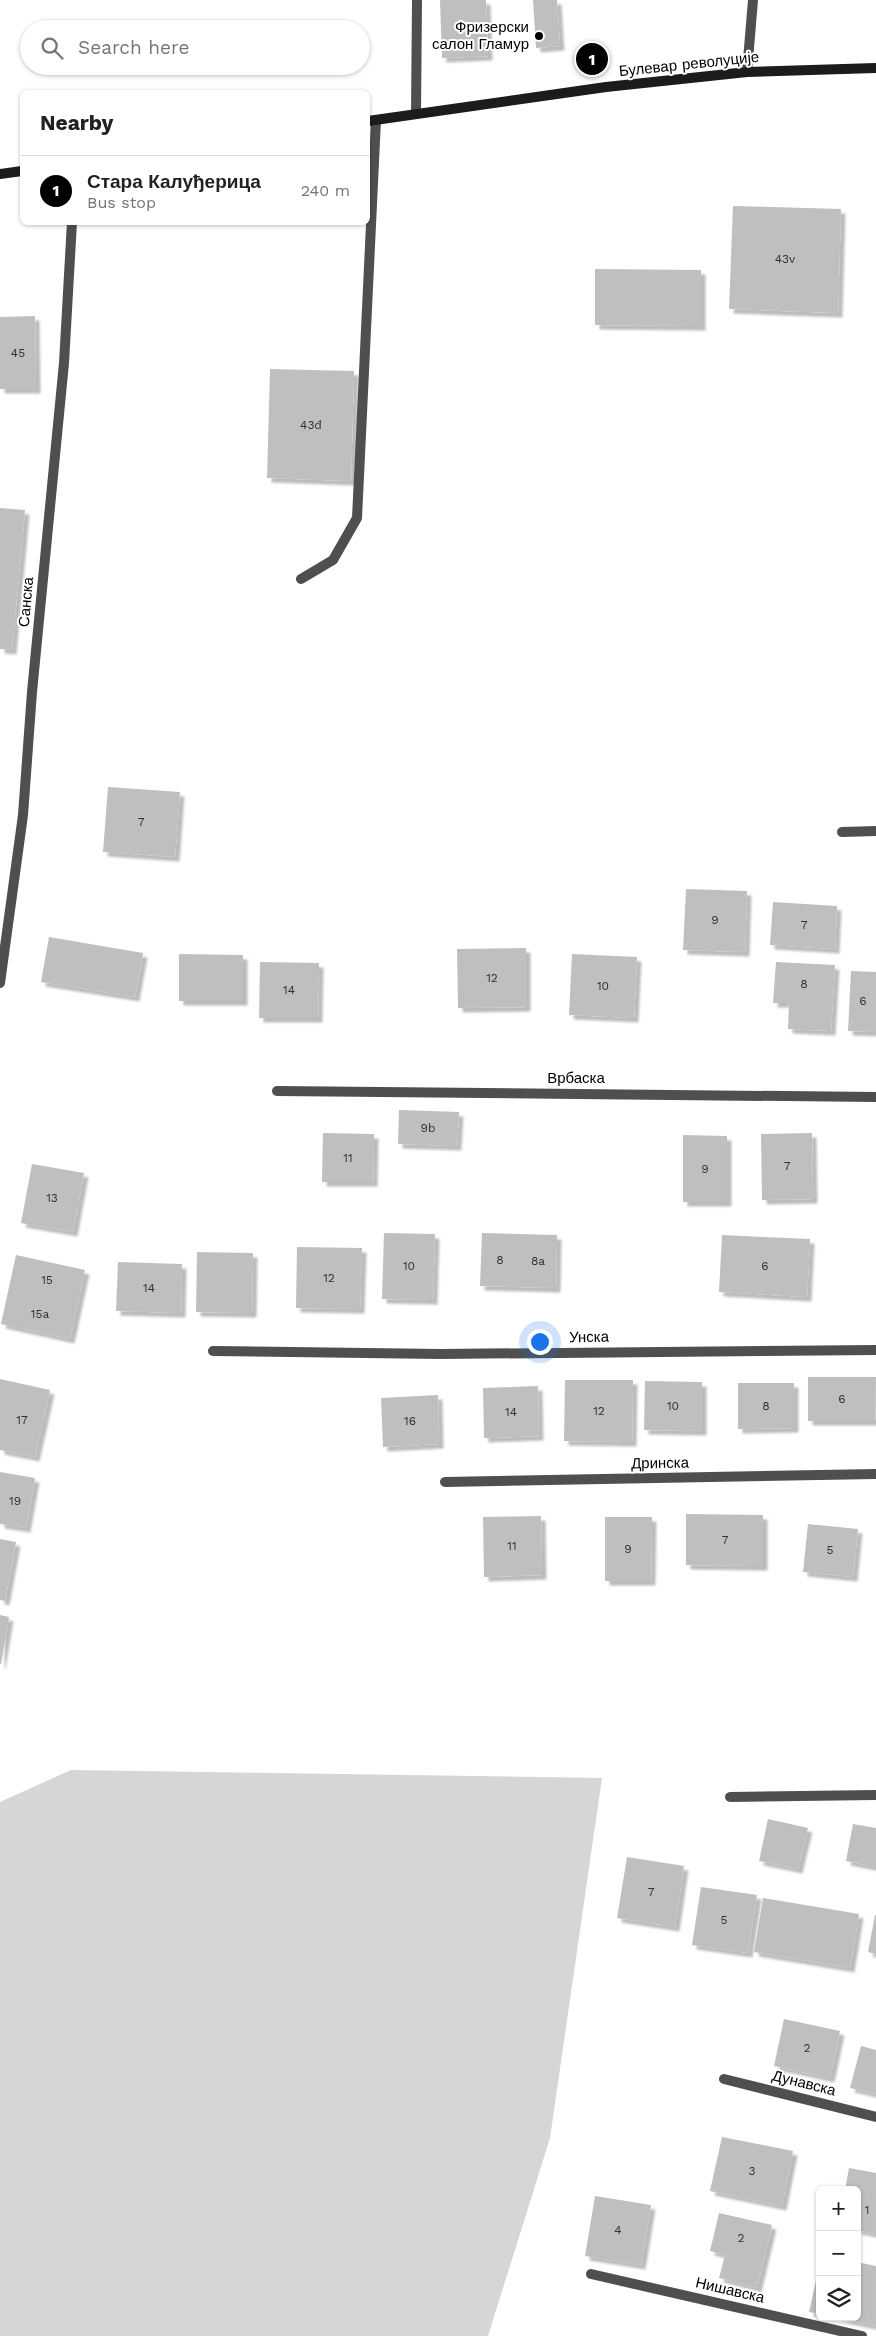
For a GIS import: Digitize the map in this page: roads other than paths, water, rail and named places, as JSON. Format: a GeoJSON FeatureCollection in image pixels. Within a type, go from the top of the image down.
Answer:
{"type":"FeatureCollection","features":[{"type":"Feature","properties":{"kind":"main road","name":"Булевар револуције"},"geometry":{"type":"LineString","coordinates":[[372,120],[606,88],[747,72],[876,68]]}},
{"type":"Feature","properties":{"kind":"main road"},"geometry":{"type":"LineString","coordinates":[[0,174],[20,171]]}},
{"type":"Feature","properties":{"kind":"street"},"geometry":{"type":"LineString","coordinates":[[416,114],[417,0]]}},
{"type":"Feature","properties":{"kind":"street"},"geometry":{"type":"LineString","coordinates":[[747,72],[753,0]]}},
{"type":"Feature","properties":{"kind":"street"},"geometry":{"type":"LineString","coordinates":[[370,173],[372,120]]}},
{"type":"Feature","properties":{"kind":"street","name":"Санска"},"geometry":{"type":"LineString","coordinates":[[0,984],[24,815],[32,692],[64,363],[72,225]]}},
{"type":"Feature","properties":{"kind":"street"},"geometry":{"type":"LineString","coordinates":[[300,579],[333,560],[357,518],[368,225]]}},
{"type":"Feature","properties":{"kind":"street"},"geometry":{"type":"LineString","coordinates":[[842,832],[876,831]]}},
{"type":"Feature","properties":{"kind":"street","name":"Врбаска"},"geometry":{"type":"LineString","coordinates":[[277,1091],[876,1097]]}},
{"type":"Feature","properties":{"kind":"street","name":"Унска"},"geometry":{"type":"LineString","coordinates":[[213,1351],[440,1354],[876,1350]]}},
{"type":"Feature","properties":{"kind":"street","name":"Дринска"},"geometry":{"type":"LineString","coordinates":[[445,1482],[876,1474]]}},
{"type":"Feature","properties":{"kind":"street"},"geometry":{"type":"LineString","coordinates":[[730,1796],[876,1795]]}},
{"type":"Feature","properties":{"kind":"street","name":"Дунавска"},"geometry":{"type":"LineString","coordinates":[[724,2079],[876,2117]]}},
{"type":"Feature","properties":{"kind":"street","name":"Нишавска"},"geometry":{"type":"LineString","coordinates":[[591,2274],[862,2336]]}},
{"type":"Feature","properties":{"kind":"place","name":"Фризерски салон Гламур"},"geometry":{"type":"Point","coordinates":[539,36]}},
{"type":"Feature","properties":{"kind":"place","name":"Стара Калуђерица"},"geometry":{"type":"Point","coordinates":[592,59]}}]}
